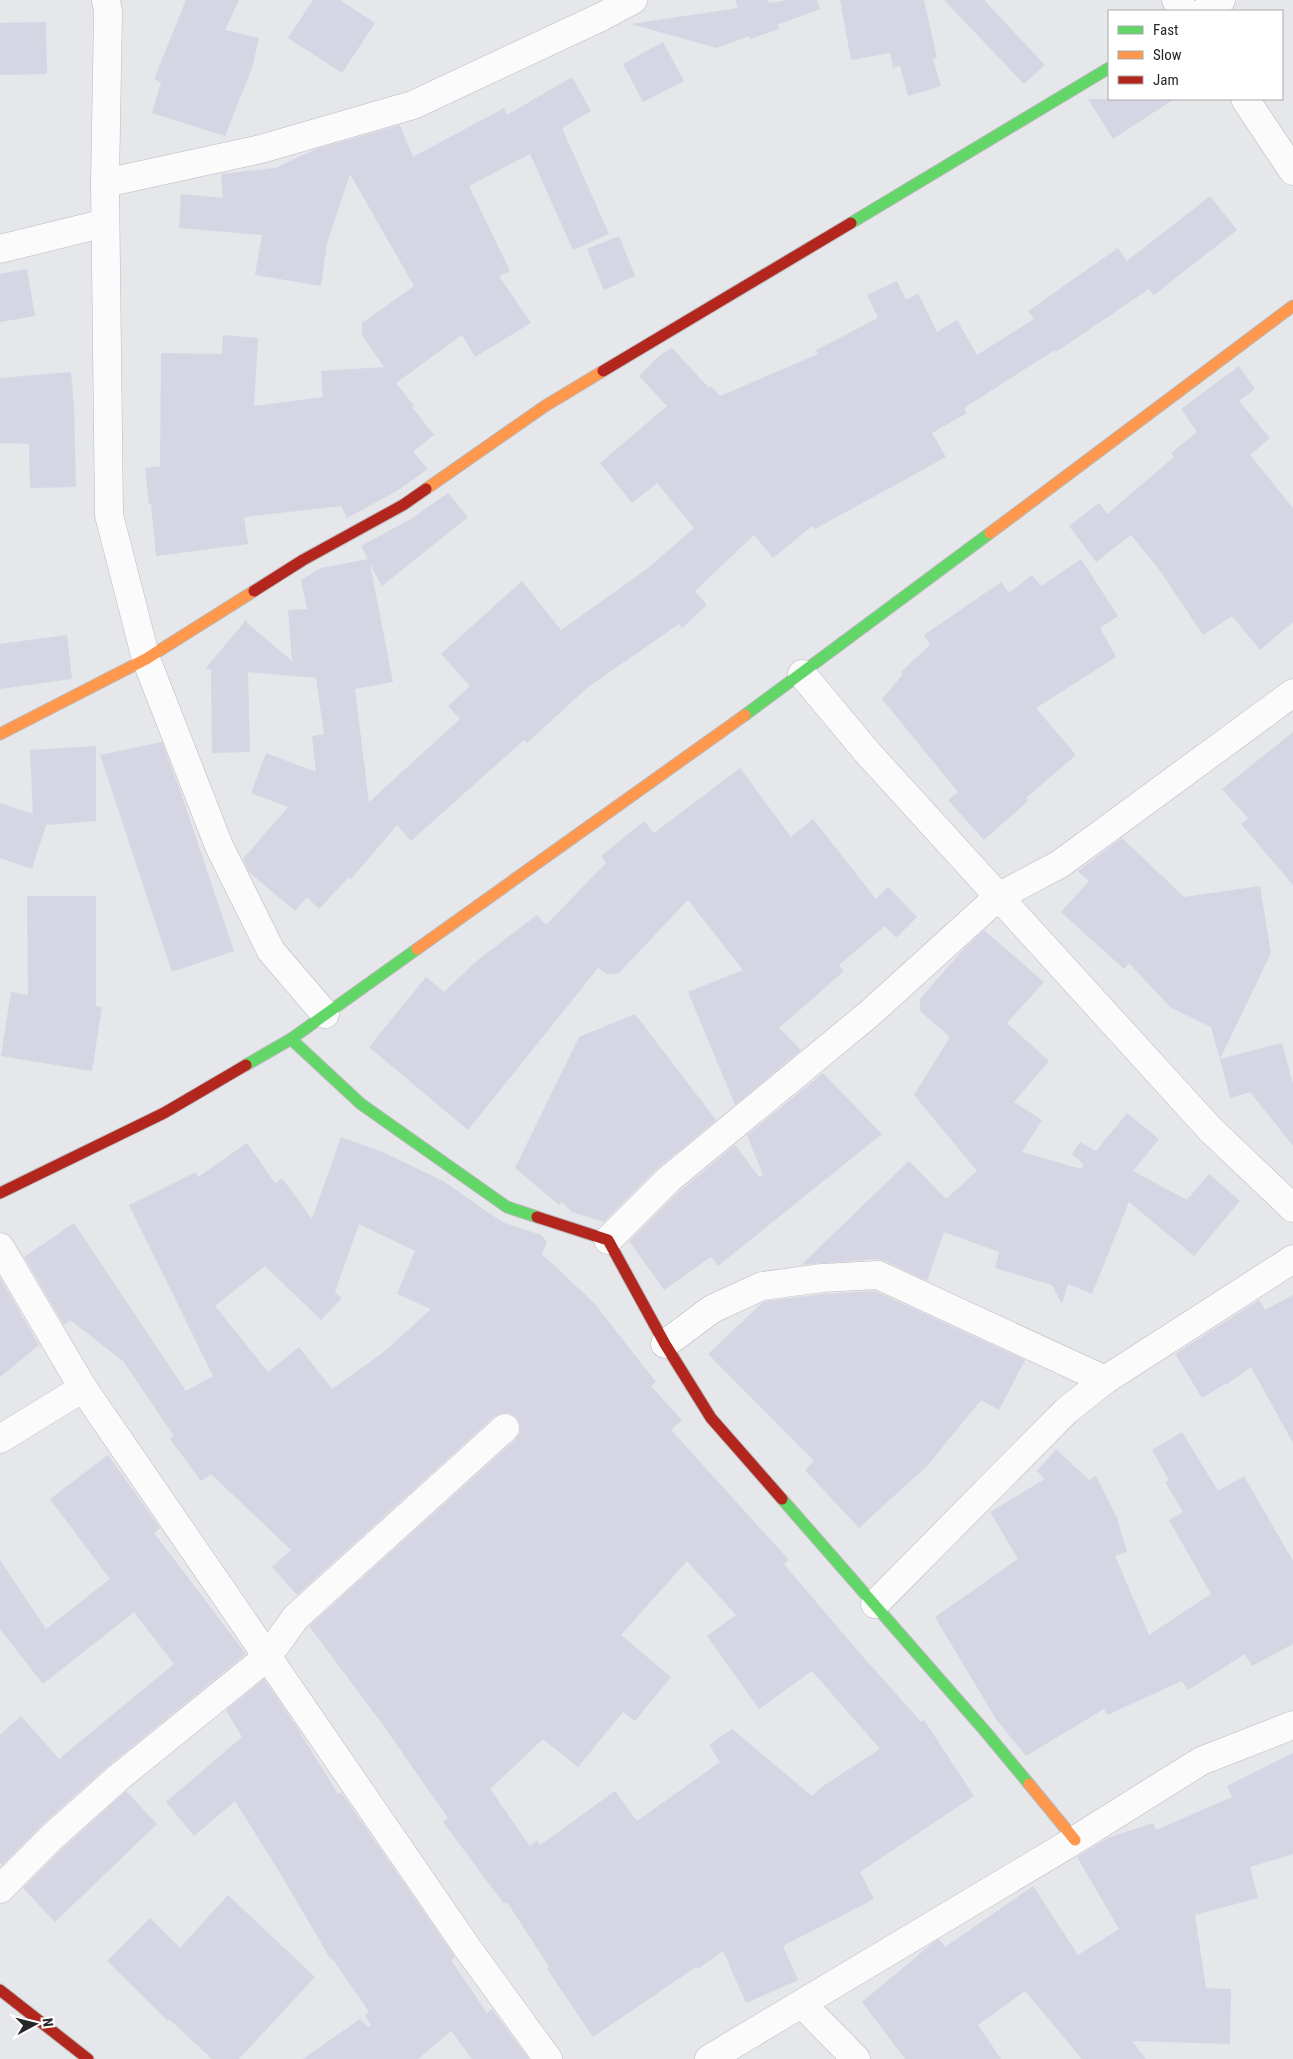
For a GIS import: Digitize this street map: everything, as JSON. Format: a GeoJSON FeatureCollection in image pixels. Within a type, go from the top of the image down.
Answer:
{"type":"FeatureCollection","features":[{"type":"Feature","properties":{"kind":"street"},"geometry":{"type":"LineString","coordinates":[[104,183],[261,149],[414,105],[604,16],[633,0]]}},
{"type":"Feature","properties":{"kind":"street"},"geometry":{"type":"LineString","coordinates":[[1176,0],[1184,10]]}},
{"type":"Feature","properties":{"kind":"street"},"geometry":{"type":"LineString","coordinates":[[1206,10],[1221,0]]}},
{"type":"Feature","properties":{"kind":"street"},"geometry":{"type":"LineString","coordinates":[[111,4],[104,183],[108,515],[146,660],[219,846],[270,951],[326,1014]]}},
{"type":"Feature","properties":{"kind":"street"},"geometry":{"type":"LineString","coordinates":[[0,734],[146,660],[303,560],[403,505],[545,406],[1108,69]]}},
{"type":"Feature","properties":{"kind":"street"},"geometry":{"type":"LineString","coordinates":[[1246,100],[1293,171]]}},
{"type":"Feature","properties":{"kind":"street"},"geometry":{"type":"LineString","coordinates":[[0,249],[105,223]]}},
{"type":"Feature","properties":{"kind":"street"},"geometry":{"type":"LineString","coordinates":[[0,1193],[164,1113],[291,1039],[802,674],[1293,306]]}},
{"type":"Feature","properties":{"kind":"street"},"geometry":{"type":"LineString","coordinates":[[802,674],[867,752],[1210,1129],[1293,1208]]}},
{"type":"Feature","properties":{"kind":"street"},"geometry":{"type":"LineString","coordinates":[[608,1240],[669,1180],[869,1014],[998,897],[1060,864],[1293,693]]}},
{"type":"Feature","properties":{"kind":"street"},"geometry":{"type":"LineString","coordinates":[[291,1039],[361,1104],[507,1207],[608,1240],[665,1344],[711,1418],[985,1731],[1076,1840]]}},
{"type":"Feature","properties":{"kind":"street"},"geometry":{"type":"LineString","coordinates":[[0,1247],[83,1388],[466,1946],[548,2059]]}},
{"type":"Feature","properties":{"kind":"street"},"geometry":{"type":"LineString","coordinates":[[875,1604],[1066,1411],[1105,1380],[1293,1259]]}},
{"type":"Feature","properties":{"kind":"street"},"geometry":{"type":"LineString","coordinates":[[665,1344],[712,1309],[762,1286],[822,1278],[878,1275],[1105,1380]]}},
{"type":"Feature","properties":{"kind":"street"},"geometry":{"type":"LineString","coordinates":[[0,1439],[83,1388]]}},
{"type":"Feature","properties":{"kind":"street"},"geometry":{"type":"LineString","coordinates":[[0,1889],[53,1836],[119,1777],[267,1657],[296,1617],[506,1428]]}},
{"type":"Feature","properties":{"kind":"street"},"geometry":{"type":"LineString","coordinates":[[709,2059],[1076,1840],[1201,1761],[1293,1725]]}},
{"type":"Feature","properties":{"kind":"street"},"geometry":{"type":"LineString","coordinates":[[0,1990],[88,2059]]}},
{"type":"Feature","properties":{"kind":"street"},"geometry":{"type":"LineString","coordinates":[[802,2004],[856,2059]]}},
{"type":"Feature","properties":{"kind":"building"},"geometry":{"type":"Polygon","coordinates":[[[186,0],[239,0],[225,30],[259,38],[252,68],[225,136],[152,113],[161,82],[154,79],[186,0]]]}},
{"type":"Feature","properties":{"kind":"building"},"geometry":{"type":"Polygon","coordinates":[[[313,0],[340,0],[375,23],[342,73],[288,38],[313,0]]]}},
{"type":"Feature","properties":{"kind":"building"},"geometry":{"type":"Polygon","coordinates":[[[735,0],[768,0],[769,3],[789,0],[817,0],[820,9],[777,25],[779,29],[750,39],[749,36],[717,48],[631,24],[738,8],[735,0]]]}},
{"type":"Feature","properties":{"kind":"building"},"geometry":{"type":"Polygon","coordinates":[[[840,0],[924,0],[937,58],[933,59],[941,86],[908,96],[900,66],[893,68],[890,53],[851,60],[840,0]]]}},
{"type":"Feature","properties":{"kind":"building"},"geometry":{"type":"Polygon","coordinates":[[[944,0],[984,0],[1045,65],[1024,84],[944,0]]]}},
{"type":"Feature","properties":{"kind":"building"},"geometry":{"type":"Polygon","coordinates":[[[46,22],[47,74],[0,75],[0,23],[46,22]]]}},
{"type":"Feature","properties":{"kind":"building"},"geometry":{"type":"Polygon","coordinates":[[[663,42],[684,81],[643,102],[623,64],[663,42]]]}},
{"type":"Feature","properties":{"kind":"building"},"geometry":{"type":"Polygon","coordinates":[[[572,77],[591,111],[562,128],[609,234],[573,250],[530,154],[469,186],[510,271],[499,276],[531,323],[475,357],[462,335],[396,383],[434,435],[413,452],[428,469],[395,492],[347,518],[341,506],[244,517],[248,544],[156,556],[145,468],[160,466],[161,353],[222,354],[223,335],[258,338],[254,406],[323,397],[321,371],[384,367],[362,335],[362,323],[414,286],[350,174],[327,243],[321,286],[255,275],[262,235],[179,228],[181,194],[223,198],[221,174],[275,168],[316,149],[400,125],[413,157],[504,108],[507,115],[572,77]]]}},
{"type":"Feature","properties":{"kind":"building"},"geometry":{"type":"Polygon","coordinates":[[[1088,99],[1172,100],[1113,139],[1088,99]]]}},
{"type":"Feature","properties":{"kind":"building"},"geometry":{"type":"Polygon","coordinates":[[[1210,196],[1237,230],[1154,295],[1149,289],[1056,352],[1055,350],[964,408],[967,413],[932,433],[946,457],[815,529],[812,526],[773,558],[754,535],[695,591],[707,605],[682,628],[679,624],[588,687],[527,743],[524,740],[411,841],[397,825],[351,879],[349,877],[319,909],[307,897],[295,911],[249,872],[243,859],[288,807],[251,793],[266,753],[316,772],[312,736],[324,734],[316,678],[248,672],[250,752],[212,753],[211,669],[205,669],[247,619],[247,623],[292,661],[288,610],[307,609],[301,580],[321,568],[368,559],[361,546],[411,519],[448,493],[468,517],[382,586],[370,564],[393,682],[355,689],[369,802],[460,719],[448,706],[470,686],[441,654],[522,581],[561,630],[647,569],[694,528],[657,483],[632,503],[600,463],[667,406],[639,376],[660,355],[672,348],[709,388],[711,386],[720,396],[818,354],[816,350],[878,318],[867,295],[897,281],[906,300],[918,293],[937,332],[957,320],[977,355],[1034,319],[1028,311],[1118,248],[1127,261],[1210,196]]]}},
{"type":"Feature","properties":{"kind":"building"},"geometry":{"type":"Polygon","coordinates":[[[619,236],[635,276],[604,290],[587,249],[619,236]]]}},
{"type":"Feature","properties":{"kind":"building"},"geometry":{"type":"Polygon","coordinates":[[[27,269],[35,316],[0,322],[0,274],[27,269]]]}},
{"type":"Feature","properties":{"kind":"building"},"geometry":{"type":"Polygon","coordinates":[[[1239,366],[1255,389],[1239,401],[1270,438],[1250,455],[1293,508],[1293,622],[1260,650],[1232,616],[1203,635],[1158,568],[1131,535],[1096,562],[1069,526],[1099,503],[1107,514],[1174,457],[1171,453],[1197,432],[1181,409],[1239,366]]]}},
{"type":"Feature","properties":{"kind":"building"},"geometry":{"type":"Polygon","coordinates":[[[71,372],[74,406],[76,487],[30,488],[29,444],[0,443],[0,378],[71,372]]]}},
{"type":"Feature","properties":{"kind":"building"},"geometry":{"type":"Polygon","coordinates":[[[1081,559],[1118,616],[1100,628],[1116,657],[1036,708],[1076,755],[1026,798],[1028,801],[984,840],[948,800],[958,792],[882,699],[903,674],[901,672],[930,645],[924,635],[1001,582],[1009,593],[1032,575],[1041,586],[1081,559]]]}},
{"type":"Feature","properties":{"kind":"building"},"geometry":{"type":"Polygon","coordinates":[[[67,635],[72,679],[0,689],[0,644],[67,635]]]}},
{"type":"Feature","properties":{"kind":"building"},"geometry":{"type":"Polygon","coordinates":[[[1293,732],[1293,885],[1241,824],[1248,818],[1222,789],[1293,732]]]}},
{"type":"Feature","properties":{"kind":"building"},"geometry":{"type":"Polygon","coordinates":[[[162,742],[234,951],[172,972],[100,755],[162,742]]]}},
{"type":"Feature","properties":{"kind":"building"},"geometry":{"type":"Polygon","coordinates":[[[96,746],[96,821],[46,825],[32,869],[0,858],[0,803],[33,814],[30,750],[96,746]]]}},
{"type":"Feature","properties":{"kind":"building"},"geometry":{"type":"Polygon","coordinates":[[[740,768],[791,837],[813,819],[876,899],[888,887],[917,917],[896,938],[885,926],[839,965],[844,971],[779,1028],[801,1050],[735,1105],[688,992],[743,970],[688,900],[618,974],[607,974],[598,968],[468,1130],[369,1047],[426,977],[444,992],[479,959],[537,915],[546,925],[606,863],[601,856],[644,821],[654,833],[740,768]]]}},
{"type":"Feature","properties":{"kind":"building"},"geometry":{"type":"Polygon","coordinates":[[[1122,838],[1184,897],[1260,886],[1271,953],[1220,1059],[1211,1027],[1170,1007],[1129,963],[1124,969],[1061,912],[1089,881],[1078,871],[1122,838]]]}},
{"type":"Feature","properties":{"kind":"building"},"geometry":{"type":"Polygon","coordinates":[[[27,896],[96,896],[96,1006],[102,1007],[92,1071],[1,1056],[11,992],[28,995],[27,896]]]}},
{"type":"Feature","properties":{"kind":"building"},"geometry":{"type":"Polygon","coordinates":[[[984,930],[1044,982],[1007,1023],[1049,1061],[1014,1102],[1042,1120],[1022,1152],[1081,1169],[1084,1165],[1072,1154],[1080,1142],[1096,1151],[1127,1113],[1159,1139],[1133,1171],[1187,1200],[1209,1174],[1240,1201],[1194,1256],[1129,1202],[1092,1294],[1068,1284],[1062,1304],[1052,1285],[995,1268],[999,1252],[944,1232],[927,1281],[878,1259],[801,1265],[909,1161],[946,1199],[977,1171],[914,1095],[950,1037],[920,1011],[920,999],[960,953],[984,930]]]}},
{"type":"Feature","properties":{"kind":"building"},"geometry":{"type":"Polygon","coordinates":[[[635,1014],[716,1120],[658,1168],[604,1222],[572,1212],[562,1202],[559,1205],[515,1168],[579,1037],[635,1014]]]}},
{"type":"Feature","properties":{"kind":"building"},"geometry":{"type":"Polygon","coordinates":[[[1282,1043],[1293,1084],[1293,1146],[1250,1092],[1230,1098],[1220,1059],[1282,1043]]]}},
{"type":"Feature","properties":{"kind":"building"},"geometry":{"type":"Polygon","coordinates":[[[823,1073],[882,1134],[718,1266],[711,1257],[664,1290],[629,1241],[680,1191],[735,1145],[759,1177],[763,1175],[747,1135],[823,1073]]]}},
{"type":"Feature","properties":{"kind":"building"},"geometry":{"type":"Polygon","coordinates":[[[341,1137],[385,1153],[443,1181],[502,1222],[541,1235],[547,1242],[542,1254],[594,1303],[656,1382],[651,1386],[682,1420],[671,1430],[789,1560],[784,1564],[857,1650],[921,1722],[924,1720],[974,1796],[860,1872],[874,1899],[783,1946],[798,1980],[746,2003],[723,1951],[698,1969],[696,1967],[593,2037],[547,1969],[549,1967],[507,1902],[504,1904],[443,1822],[448,1818],[380,1721],[309,1626],[515,1440],[520,1433],[520,1425],[516,1417],[509,1413],[495,1416],[297,1595],[272,1567],[291,1550],[211,1474],[201,1481],[170,1439],[174,1436],[123,1361],[70,1320],[64,1325],[24,1257],[74,1223],[186,1391],[213,1376],[129,1205],[196,1172],[198,1177],[247,1143],[275,1183],[282,1178],[312,1219],[341,1137]],[[359,1224],[335,1292],[342,1298],[321,1320],[265,1266],[215,1306],[268,1372],[299,1347],[332,1389],[385,1351],[431,1309],[397,1294],[415,1251],[359,1224]],[[687,1561],[621,1635],[671,1677],[635,1721],[623,1712],[578,1767],[543,1739],[490,1789],[530,1846],[537,1840],[540,1845],[615,1791],[637,1821],[720,1762],[709,1745],[732,1729],[812,1796],[823,1786],[880,1749],[812,1671],[759,1709],[707,1636],[736,1615],[687,1561]]]}},
{"type":"Feature","properties":{"kind":"building"},"geometry":{"type":"Polygon","coordinates":[[[0,1278],[39,1345],[0,1377],[0,1278]]]}},
{"type":"Feature","properties":{"kind":"building"},"geometry":{"type":"Polygon","coordinates":[[[875,1291],[1025,1360],[999,1410],[981,1400],[927,1466],[859,1528],[805,1470],[814,1461],[708,1354],[766,1301],[823,1294],[875,1291]]]}},
{"type":"Feature","properties":{"kind":"building"},"geometry":{"type":"Polygon","coordinates":[[[1293,1295],[1293,1443],[1251,1367],[1226,1385],[1202,1398],[1175,1354],[1259,1300],[1265,1310],[1293,1295]]]}},
{"type":"Feature","properties":{"kind":"building"},"geometry":{"type":"Polygon","coordinates":[[[1182,1432],[1218,1491],[1244,1476],[1293,1561],[1293,1644],[1252,1666],[1245,1654],[1188,1690],[1182,1681],[1107,1715],[1104,1709],[1026,1756],[996,1719],[935,1617],[1018,1559],[990,1512],[1045,1479],[1037,1471],[1056,1449],[1089,1480],[1096,1476],[1117,1518],[1127,1552],[1115,1556],[1149,1635],[1211,1594],[1169,1520],[1183,1512],[1165,1482],[1169,1480],[1152,1450],[1182,1432]]]}},
{"type":"Feature","properties":{"kind":"building"},"geometry":{"type":"Polygon","coordinates":[[[108,1455],[160,1528],[154,1533],[246,1654],[109,1765],[43,1824],[2,1865],[0,1863],[0,1735],[21,1716],[59,1759],[174,1664],[134,1612],[43,1684],[0,1629],[0,1560],[46,1629],[110,1579],[50,1499],[108,1455]]]}},
{"type":"Feature","properties":{"kind":"building"},"geometry":{"type":"Polygon","coordinates":[[[264,1679],[338,1794],[341,1792],[455,1957],[451,1960],[487,2013],[492,2009],[529,2059],[472,2059],[451,2031],[418,2059],[303,2059],[360,2019],[368,2027],[371,2025],[365,2015],[369,2012],[332,1958],[331,1960],[235,1801],[194,1836],[166,1802],[242,1737],[226,1710],[264,1679]]]}},
{"type":"Feature","properties":{"kind":"building"},"geometry":{"type":"Polygon","coordinates":[[[1293,1753],[1293,1854],[1250,1867],[1258,1898],[1195,1915],[1206,1988],[1231,1989],[1230,2044],[1132,2041],[1146,2059],[1082,2059],[1025,1991],[978,2025],[1001,2059],[905,2059],[862,2002],[934,1942],[939,1939],[945,1947],[1033,1886],[1078,1955],[1119,1929],[1077,1857],[1108,1838],[1153,1823],[1156,1830],[1232,1797],[1227,1786],[1293,1753]]]}},
{"type":"Feature","properties":{"kind":"building"},"geometry":{"type":"Polygon","coordinates":[[[126,1791],[157,1824],[55,1922],[23,1888],[64,1847],[126,1791]]]}},
{"type":"Feature","properties":{"kind":"building"},"geometry":{"type":"Polygon","coordinates":[[[228,1895],[315,1977],[239,2059],[212,2059],[169,2019],[168,2021],[107,1961],[150,1918],[180,1948],[228,1895]]]}},
{"type":"Feature","properties":{"kind":"traffic: fast"},"geometry":{"type":"LineString","coordinates":[[851,223],[1108,69]]}},
{"type":"Feature","properties":{"kind":"traffic: fast"},"geometry":{"type":"LineString","coordinates":[[745,715],[990,533]]}},
{"type":"Feature","properties":{"kind":"traffic: fast"},"geometry":{"type":"LineString","coordinates":[[246,1065],[291,1039],[417,949]]}},
{"type":"Feature","properties":{"kind":"traffic: fast"},"geometry":{"type":"LineString","coordinates":[[291,1039],[361,1104],[507,1207],[537,1217]]}},
{"type":"Feature","properties":{"kind":"traffic: fast"},"geometry":{"type":"LineString","coordinates":[[782,1499],[1029,1784]]}},
{"type":"Feature","properties":{"kind":"traffic: slow"},"geometry":{"type":"LineString","coordinates":[[990,533],[1293,306]]}},
{"type":"Feature","properties":{"kind":"traffic: slow"},"geometry":{"type":"LineString","coordinates":[[426,489],[545,406],[603,371]]}},
{"type":"Feature","properties":{"kind":"traffic: slow"},"geometry":{"type":"LineString","coordinates":[[0,734],[146,659],[254,591]]}},
{"type":"Feature","properties":{"kind":"traffic: slow"},"geometry":{"type":"LineString","coordinates":[[417,949],[745,715]]}},
{"type":"Feature","properties":{"kind":"traffic: slow"},"geometry":{"type":"LineString","coordinates":[[1029,1784],[1075,1840]]}},
{"type":"Feature","properties":{"kind":"traffic: jam"},"geometry":{"type":"LineString","coordinates":[[603,371],[851,223]]}},
{"type":"Feature","properties":{"kind":"traffic: jam"},"geometry":{"type":"LineString","coordinates":[[254,591],[303,560],[403,505],[426,489]]}},
{"type":"Feature","properties":{"kind":"traffic: jam"},"geometry":{"type":"LineString","coordinates":[[0,1193],[164,1113],[246,1065]]}},
{"type":"Feature","properties":{"kind":"traffic: jam"},"geometry":{"type":"LineString","coordinates":[[537,1217],[608,1240],[665,1344],[711,1418],[782,1499]]}},
{"type":"Feature","properties":{"kind":"traffic: jam"},"geometry":{"type":"LineString","coordinates":[[0,1990],[88,2059]]}}]}
